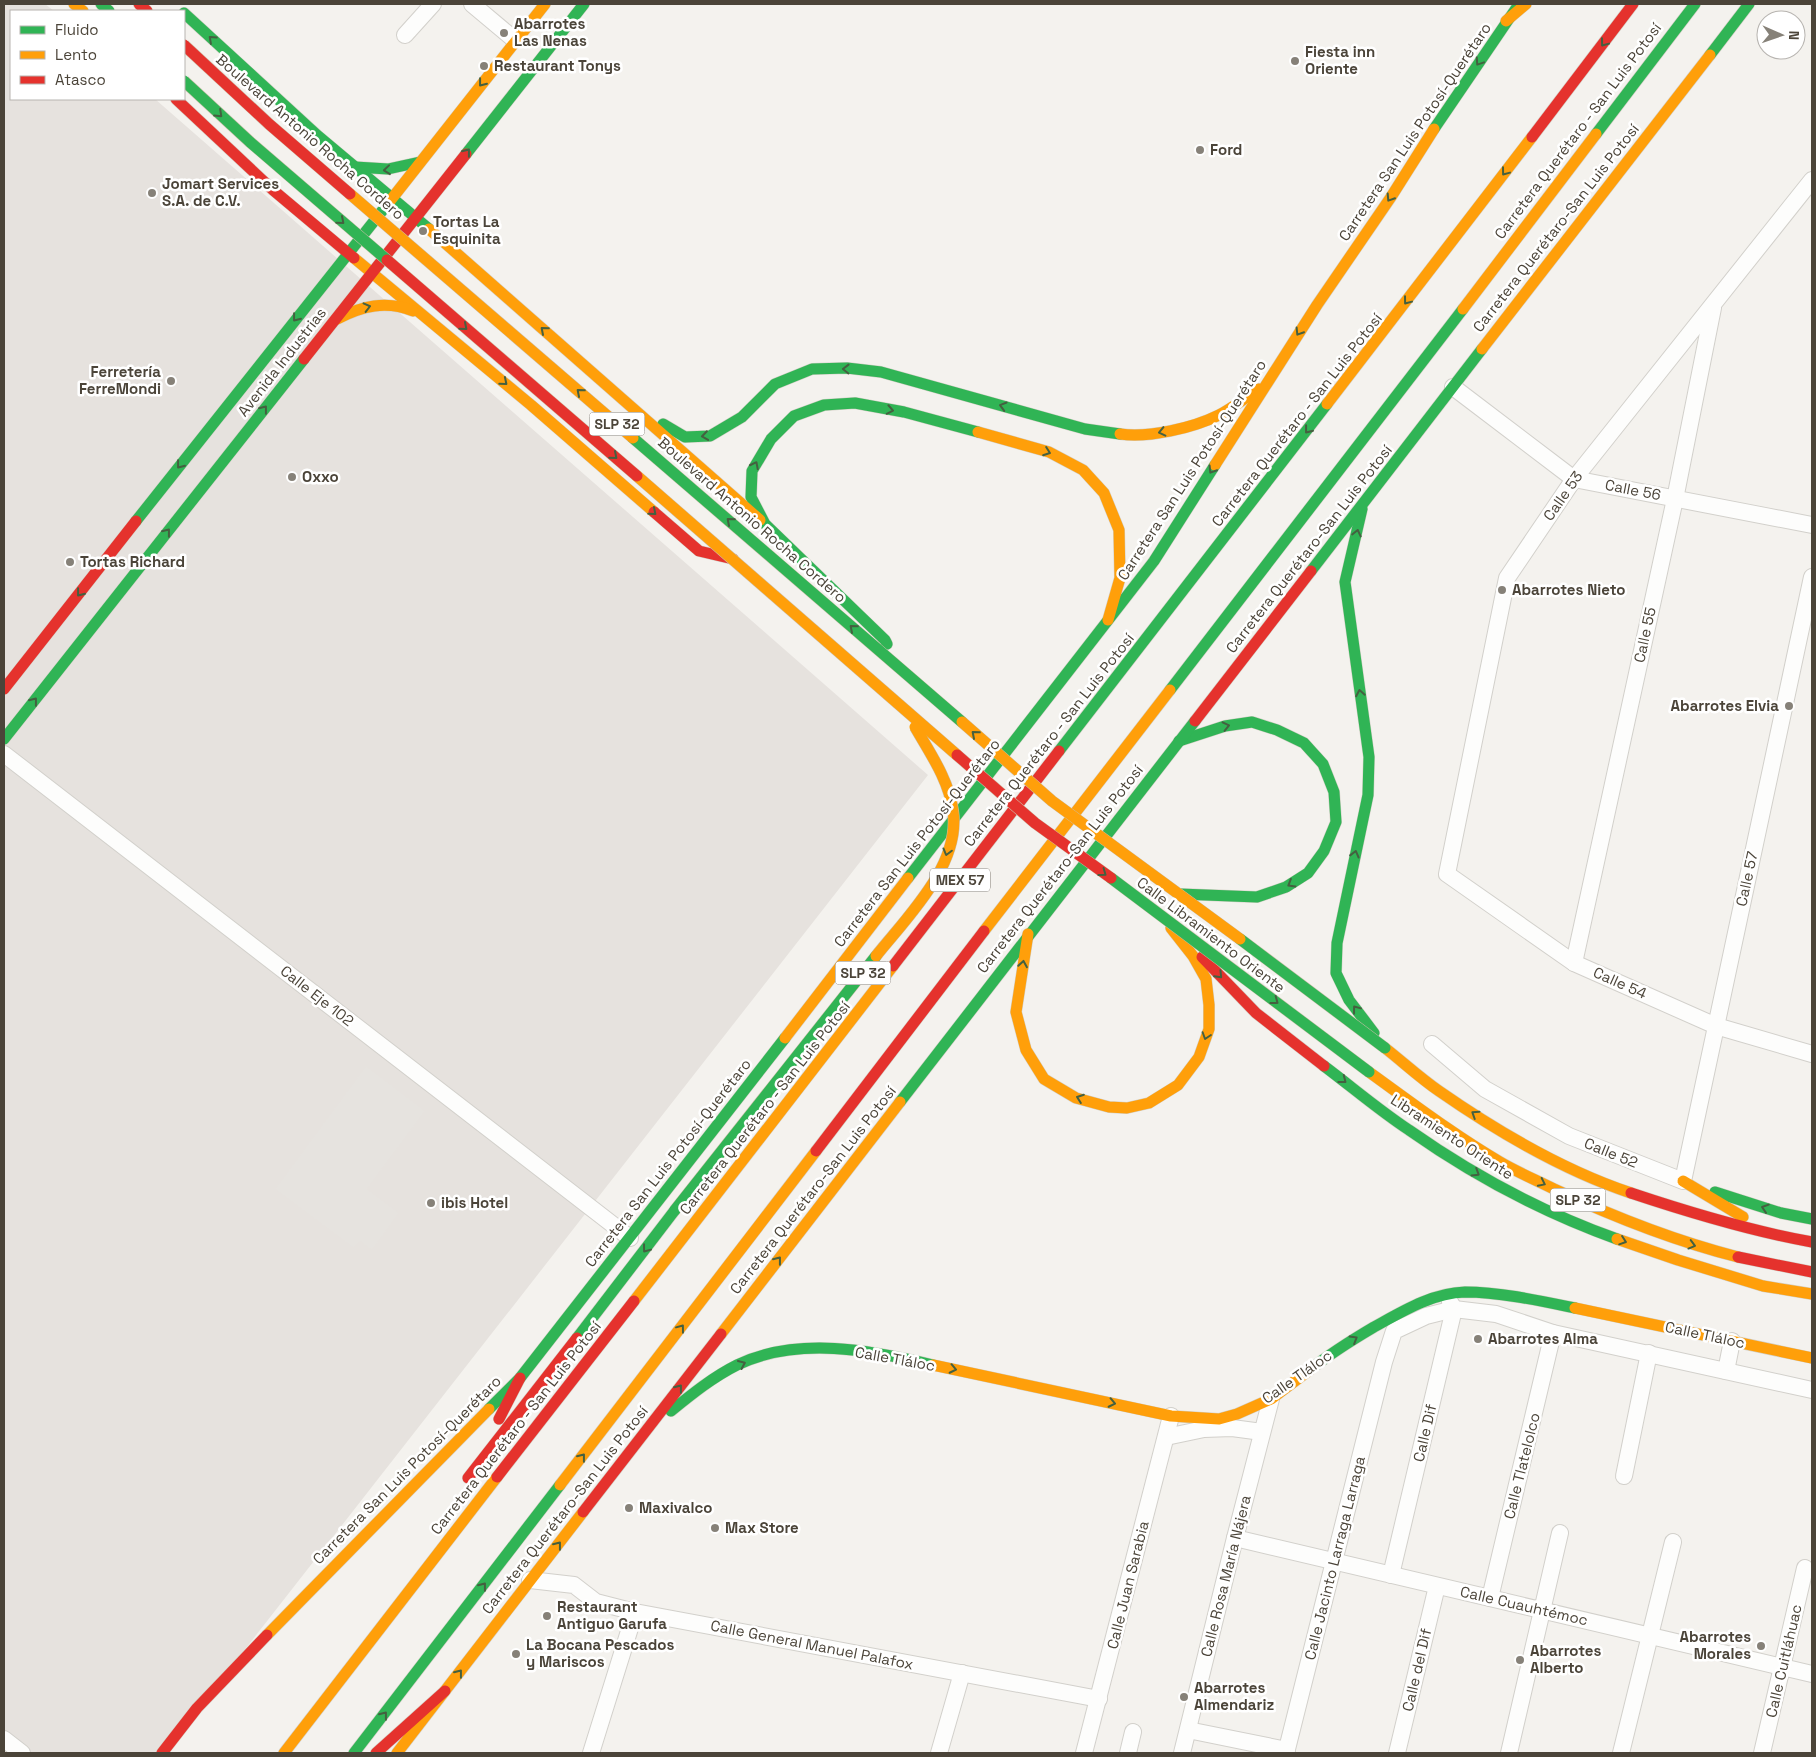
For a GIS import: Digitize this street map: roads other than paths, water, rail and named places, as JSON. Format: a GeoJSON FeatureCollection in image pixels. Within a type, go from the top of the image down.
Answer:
{"type":"FeatureCollection","features":[{"type":"Feature","properties":{"kind":"main road","name":"Avenida Industrias"},"geometry":{"type":"LineString","coordinates":[[4,689],[347,252],[545,4]]}},
{"type":"Feature","properties":{"kind":"main road","name":"Avenida Industrias"},"geometry":{"type":"LineString","coordinates":[[4,739],[584,4]]}},
{"type":"Feature","properties":{"kind":"main road","name":"Carretera San Luis Potosí-Querétaro"},"geometry":{"type":"LineString","coordinates":[[162,1753],[197,1708],[306,1593],[520,1378],[630,1238],[1154,561],[1317,304],[1391,197],[1519,4]]}},
{"type":"Feature","properties":{"kind":"main road"},"geometry":{"type":"LineString","coordinates":[[1506,21],[1526,4]]}},
{"type":"Feature","properties":{"kind":"main road","name":"Carretera Querétaro - San Luis Potosí"},"geometry":{"type":"LineString","coordinates":[[284,1753],[412,1585],[625,1313],[1358,365],[1633,4]]}},
{"type":"Feature","properties":{"kind":"main road","name":"Carretera Querétaro - San Luis Potosí"},"geometry":{"type":"LineString","coordinates":[[354,1753],[1088,795],[1288,539],[1694,4]]}},
{"type":"Feature","properties":{"kind":"main road","name":"Carretera Querétaro-San Luis Potosí"},"geometry":{"type":"LineString","coordinates":[[397,1753],[1028,934],[1749,4]]}},
{"type":"Feature","properties":{"kind":"main road","name":"Boulevard Antonio Rocha Cordero"},"geometry":{"type":"LineString","coordinates":[[185,14],[317,136],[466,261],[765,524],[885,640],[897,666]]}},
{"type":"Feature","properties":{"kind":"main road","name":"Boulevard Antonio Rocha Cordero"},"geometry":{"type":"LineString","coordinates":[[185,46],[269,124],[1052,801]]}},
{"type":"Feature","properties":{"kind":"main road","name":"SLP 32"},"geometry":{"type":"LineString","coordinates":[[185,81],[250,142],[906,710],[938,769],[952,805],[954,823],[946,858],[935,882],[675,1210],[570,1350],[466,1482],[520,1378]]}},
{"type":"Feature","properties":{"kind":"main road","name":"SLP 32"},"geometry":{"type":"LineString","coordinates":[[177,100],[273,190],[532,405],[699,552],[732,559]]}},
{"type":"Feature","properties":{"kind":"main road"},"geometry":{"type":"LineString","coordinates":[[273,190],[305,198],[323,192],[329,185],[333,176],[333,158],[317,136]]}},
{"type":"Feature","properties":{"kind":"main road"},"geometry":{"type":"LineString","coordinates":[[354,167],[374,171],[389,170],[420,162]]}},
{"type":"Feature","properties":{"kind":"main road"},"geometry":{"type":"LineString","coordinates":[[438,208],[438,200],[452,170]]}},
{"type":"Feature","properties":{"kind":"main road"},"geometry":{"type":"LineString","coordinates":[[310,221],[323,246]]}},
{"type":"Feature","properties":{"kind":"main road"},"geometry":{"type":"LineString","coordinates":[[440,223],[441,230],[466,261]]}},
{"type":"Feature","properties":{"kind":"main road"},"geometry":{"type":"LineString","coordinates":[[425,317],[413,292],[415,279],[420,270],[426,263],[436,259],[445,258],[466,261]]}},
{"type":"Feature","properties":{"kind":"main road"},"geometry":{"type":"LineString","coordinates":[[314,295],[324,266]]}},
{"type":"Feature","properties":{"kind":"main road"},"geometry":{"type":"LineString","coordinates":[[326,330],[335,320],[349,312],[378,304],[406,307],[425,317]]}},
{"type":"Feature","properties":{"kind":"main road"},"geometry":{"type":"LineString","coordinates":[[630,405],[685,437],[710,436],[742,417],[775,384],[812,369],[847,368],[881,372],[1085,429],[1123,435],[1152,434],[1188,426],[1220,415],[1268,382]]}},
{"type":"Feature","properties":{"kind":"main road"},"geometry":{"type":"LineString","coordinates":[[765,524],[751,498],[752,471],[770,439],[794,416],[824,405],[855,403],[904,412],[1049,452],[1083,470],[1104,493],[1119,530],[1120,578],[1108,620]]}},
{"type":"Feature","properties":{"kind":"main road"},"geometry":{"type":"LineString","coordinates":[[1364,501],[1345,582],[1369,757],[1368,795],[1336,943],[1336,973],[1349,1000],[1385,1048]]}},
{"type":"Feature","properties":{"kind":"main road","name":"Calle Libramiento Oriente"},"geometry":{"type":"LineString","coordinates":[[906,710],[1035,823],[1161,915],[1369,1072]]}},
{"type":"Feature","properties":{"kind":"main road"},"geometry":{"type":"LineString","coordinates":[[1179,741],[1225,726],[1252,722],[1277,730],[1304,743],[1324,764],[1334,792],[1336,822],[1324,851],[1308,873],[1286,887],[1257,897],[1180,894]]}},
{"type":"Feature","properties":{"kind":"main road","name":"Calle Libramiento Oriente"},"geometry":{"type":"LineString","coordinates":[[1052,801],[1180,894],[1385,1048]]}},
{"type":"Feature","properties":{"kind":"main road"},"geometry":{"type":"LineString","coordinates":[[1028,934],[1016,1012],[1026,1050],[1044,1079],[1076,1098],[1109,1107],[1127,1108],[1149,1103],[1178,1085],[1199,1057],[1208,1029],[1209,1005],[1206,979],[1194,956],[1161,915]]}},
{"type":"Feature","properties":{"kind":"main road","name":"Libramiento Oriente"},"geometry":{"type":"LineString","coordinates":[[1161,915],[1256,1013],[1408,1130],[1489,1181],[1581,1226],[1678,1260],[1763,1286],[1812,1294]]}},
{"type":"Feature","properties":{"kind":"main road","name":"SLP 32"},"geometry":{"type":"LineString","coordinates":[[1385,1048],[1438,1090],[1513,1139],[1602,1183],[1689,1212],[1774,1235],[1812,1242]]}},
{"type":"Feature","properties":{"kind":"main road","name":"Libramiento Oriente"},"geometry":{"type":"LineString","coordinates":[[1369,1072],[1423,1111],[1501,1162],[1592,1207],[1682,1242],[1767,1265],[1812,1272]]}},
{"type":"Feature","properties":{"kind":"main road"},"geometry":{"type":"LineString","coordinates":[[1683,1181],[1774,1235],[1812,1235]]}},
{"type":"Feature","properties":{"kind":"main road","name":"Calle 52"},"geometry":{"type":"LineString","coordinates":[[1683,1181],[1781,1213],[1812,1219]]}},
{"type":"Feature","properties":{"kind":"main road"},"geometry":{"type":"LineString","coordinates":[[1767,1265],[1812,1279]]}},
{"type":"Feature","properties":{"kind":"main road","name":"Calle Tláloc"},"geometry":{"type":"LineString","coordinates":[[645,1432],[686,1399],[723,1373],[759,1356],[809,1348],[880,1354],[1171,1416],[1219,1419],[1237,1414],[1271,1399],[1334,1351],[1412,1305],[1446,1294],[1466,1292],[1526,1298],[1812,1358]]}},
{"type":"Feature","properties":{"kind":"main road"},"geometry":{"type":"LineString","coordinates":[[412,1585],[438,1535]]}},
{"type":"Feature","properties":{"kind":"main road"},"geometry":{"type":"LineString","coordinates":[[376,1753],[444,1691]]}},
{"type":"Feature","properties":{"kind":"street"},"geometry":{"type":"LineString","coordinates":[[405,34],[433,4]]}},
{"type":"Feature","properties":{"kind":"street"},"geometry":{"type":"LineString","coordinates":[[472,4],[515,40]]}},
{"type":"Feature","properties":{"kind":"street","name":"Calle 53"},"geometry":{"type":"LineString","coordinates":[[1447,874],[1507,578],[1574,479],[1812,180]]}},
{"type":"Feature","properties":{"kind":"street","name":"Calle 55"},"geometry":{"type":"LineString","coordinates":[[1574,962],[1675,498],[1713,306]]}},
{"type":"Feature","properties":{"kind":"street","name":"Calle 56"},"geometry":{"type":"LineString","coordinates":[[1453,386],[1574,479],[1812,525]]}},
{"type":"Feature","properties":{"kind":"street","name":"Calle 57"},"geometry":{"type":"LineString","coordinates":[[1683,1181],[1809,612],[1812,577]]}},
{"type":"Feature","properties":{"kind":"street","name":"Calle Eje 102"},"geometry":{"type":"LineString","coordinates":[[4,754],[630,1238]]}},
{"type":"Feature","properties":{"kind":"street","name":"Calle 54"},"geometry":{"type":"LineString","coordinates":[[1447,874],[1574,962],[1716,1026],[1812,1054]]}},
{"type":"Feature","properties":{"kind":"street","name":"Calle 52"},"geometry":{"type":"LineString","coordinates":[[1432,1044],[1485,1089],[1569,1136],[1683,1181]]}},
{"type":"Feature","properties":{"kind":"street"},"geometry":{"type":"LineString","coordinates":[[1446,1294],[1454,1309]]}},
{"type":"Feature","properties":{"kind":"street","name":"Calle Tláloc"},"geometry":{"type":"LineString","coordinates":[[1384,1362],[1394,1331],[1426,1316],[1454,1309],[1496,1314],[1554,1333],[1812,1390]]}},
{"type":"Feature","properties":{"kind":"street","name":"Calle Dif"},"geometry":{"type":"LineString","coordinates":[[1391,1575],[1454,1309]]}},
{"type":"Feature","properties":{"kind":"street","name":"Calle Tlatelolco"},"geometry":{"type":"LineString","coordinates":[[1490,1598],[1554,1333]]}},
{"type":"Feature","properties":{"kind":"street"},"geometry":{"type":"LineString","coordinates":[[1726,1370],[1732,1341]]}},
{"type":"Feature","properties":{"kind":"street"},"geometry":{"type":"LineString","coordinates":[[1624,1476],[1649,1353]]}},
{"type":"Feature","properties":{"kind":"street","name":"Calle Jacinto Larraga Larraga"},"geometry":{"type":"LineString","coordinates":[[1287,1752],[1384,1362]]}},
{"type":"Feature","properties":{"kind":"street","name":"Calle Rosa María Nájera"},"geometry":{"type":"LineString","coordinates":[[1182,1753],[1271,1399]]}},
{"type":"Feature","properties":{"kind":"street","name":"Calle Juan Sarabia"},"geometry":{"type":"LineString","coordinates":[[1084,1753],[1171,1416]]}},
{"type":"Feature","properties":{"kind":"street"},"geometry":{"type":"LineString","coordinates":[[1166,1438],[1204,1429],[1232,1428],[1262,1432]]}},
{"type":"Feature","properties":{"kind":"street"},"geometry":{"type":"LineString","coordinates":[[1509,1753],[1560,1533]]}},
{"type":"Feature","properties":{"kind":"street","name":"Calle Cuauhtémoc"},"geometry":{"type":"LineString","coordinates":[[1235,1538],[1812,1674]]}},
{"type":"Feature","properties":{"kind":"street"},"geometry":{"type":"LineString","coordinates":[[1621,1753],[1672,1542]]}},
{"type":"Feature","properties":{"kind":"street","name":"Calle Cuitláhuac"},"geometry":{"type":"LineString","coordinates":[[1762,1753],[1805,1568]]}},
{"type":"Feature","properties":{"kind":"street","name":"Calle General Manuel Palafox"},"geometry":{"type":"LineString","coordinates":[[530,1580],[574,1585],[596,1602],[635,1612],[1098,1699]]}},
{"type":"Feature","properties":{"kind":"street","name":"Calle del Dif"},"geometry":{"type":"LineString","coordinates":[[1397,1753],[1437,1586]]}},
{"type":"Feature","properties":{"kind":"street"},"geometry":{"type":"LineString","coordinates":[[591,1753],[635,1612]]}},
{"type":"Feature","properties":{"kind":"street"},"geometry":{"type":"LineString","coordinates":[[938,1753],[962,1673]]}},
{"type":"Feature","properties":{"kind":"street"},"geometry":{"type":"LineString","coordinates":[[1188,1730],[1287,1752]]}},
{"type":"Feature","properties":{"kind":"street"},"geometry":{"type":"LineString","coordinates":[[1128,1753],[1134,1732]]}},
{"type":"Feature","properties":{"kind":"street"},"geometry":{"type":"LineString","coordinates":[[4,1739],[22,1753]]}},
{"type":"Feature","properties":{"kind":"place","name":"Abarrotes Las Nenas"},"geometry":{"type":"Point","coordinates":[504,33]}},
{"type":"Feature","properties":{"kind":"place","name":"Fiesta inn Oriente"},"geometry":{"type":"Point","coordinates":[1295,61]}},
{"type":"Feature","properties":{"kind":"place","name":"Restaurant Tonys"},"geometry":{"type":"Point","coordinates":[484,66]}},
{"type":"Feature","properties":{"kind":"place","name":"Ford"},"geometry":{"type":"Point","coordinates":[1200,150]}},
{"type":"Feature","properties":{"kind":"place","name":"Jomart Services S.A. de C.V."},"geometry":{"type":"Point","coordinates":[152,193]}},
{"type":"Feature","properties":{"kind":"place","name":"Tortas La Esquinita"},"geometry":{"type":"Point","coordinates":[423,231]}},
{"type":"Feature","properties":{"kind":"place","name":"Ferretería FerreMondi"},"geometry":{"type":"Point","coordinates":[171,381]}},
{"type":"Feature","properties":{"kind":"place","name":"Oxxo"},"geometry":{"type":"Point","coordinates":[292,477]}},
{"type":"Feature","properties":{"kind":"place","name":"Tortas Richard"},"geometry":{"type":"Point","coordinates":[70,562]}},
{"type":"Feature","properties":{"kind":"place","name":"Abarrotes Nieto"},"geometry":{"type":"Point","coordinates":[1502,590]}},
{"type":"Feature","properties":{"kind":"place","name":"Abarrotes Elvia"},"geometry":{"type":"Point","coordinates":[1789,706]}},
{"type":"Feature","properties":{"kind":"place","name":"ibis Hotel"},"geometry":{"type":"Point","coordinates":[431,1203]}},
{"type":"Feature","properties":{"kind":"place","name":"Abarrotes Alma"},"geometry":{"type":"Point","coordinates":[1478,1339]}},
{"type":"Feature","properties":{"kind":"place","name":"Maxivalco"},"geometry":{"type":"Point","coordinates":[629,1508]}},
{"type":"Feature","properties":{"kind":"place","name":"Max Store"},"geometry":{"type":"Point","coordinates":[715,1528]}},
{"type":"Feature","properties":{"kind":"place","name":"Restaurant Antiguo Garufa"},"geometry":{"type":"Point","coordinates":[547,1616]}},
{"type":"Feature","properties":{"kind":"place","name":"Abarrotes Morales"},"geometry":{"type":"Point","coordinates":[1761,1646]}},
{"type":"Feature","properties":{"kind":"place","name":"La Bocana Pescados y Mariscos"},"geometry":{"type":"Point","coordinates":[516,1654]}},
{"type":"Feature","properties":{"kind":"place","name":"Abarrotes Alberto"},"geometry":{"type":"Point","coordinates":[1520,1660]}},
{"type":"Feature","properties":{"kind":"place","name":"Abarrotes Almendariz"},"geometry":{"type":"Point","coordinates":[1184,1697]}}]}
